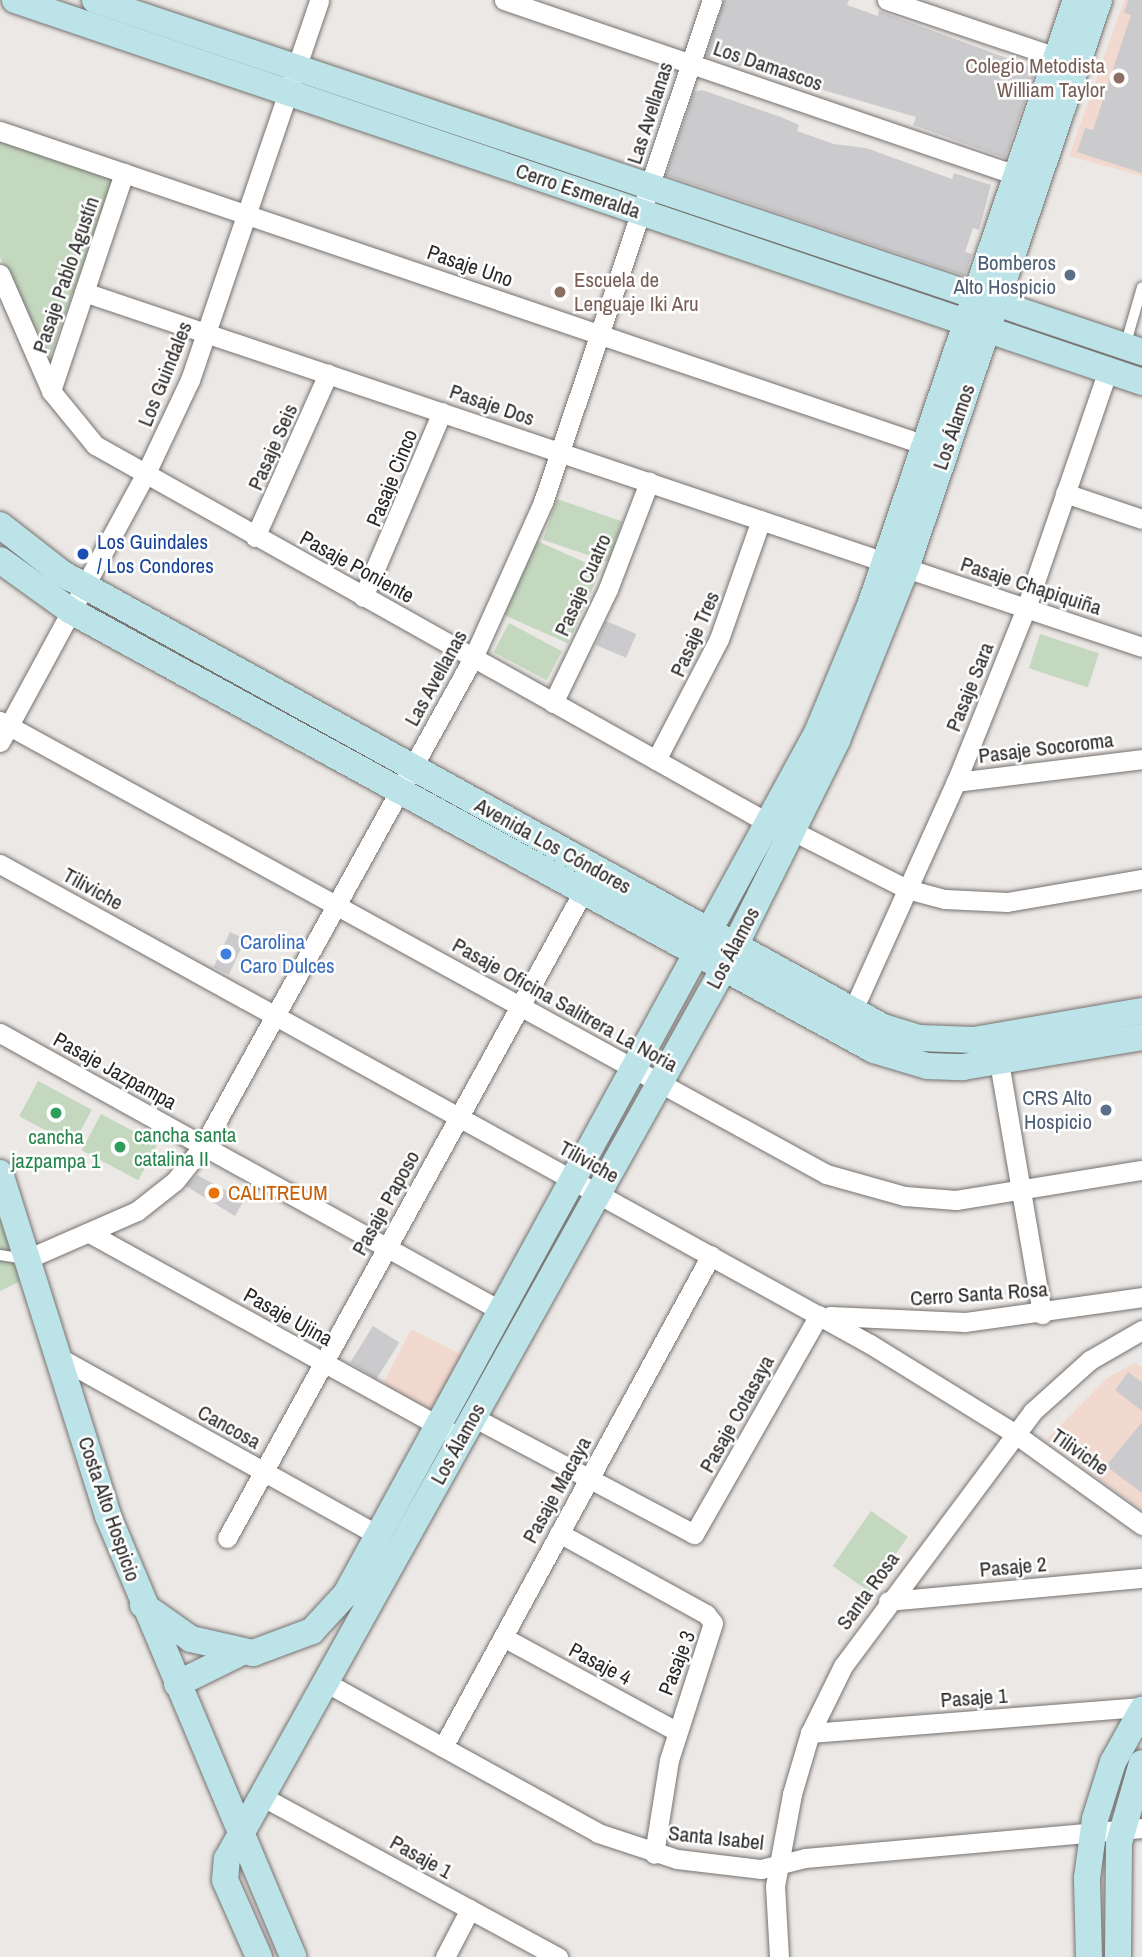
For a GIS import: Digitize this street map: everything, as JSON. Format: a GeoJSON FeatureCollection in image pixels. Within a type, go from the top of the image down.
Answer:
{"type":"FeatureCollection","features":[{"type":"Feature","properties":{"kind":"street","name":"Cerro Esmeralda"},"geometry":{"type":"LineString","coordinates":[[15,0],[292,80],[981,313],[1053,351],[1142,382]]}},
{"type":"Feature","properties":{"kind":"street","name":"Cerro Esmeralda"},"geometry":{"type":"LineString","coordinates":[[95,0],[292,80]]}},
{"type":"Feature","properties":{"kind":"street","name":"Los Guindales"},"geometry":{"type":"LineString","coordinates":[[3,730],[145,475],[206,333],[319,0]]}},
{"type":"Feature","properties":{"kind":"street","name":"Los Damascos"},"geometry":{"type":"LineString","coordinates":[[504,0],[1016,175]]}},
{"type":"Feature","properties":{"kind":"street","name":"Las Avellanas"},"geometry":{"type":"LineString","coordinates":[[27,1259],[93,1235],[158,1196],[203,1146],[473,658],[524,552],[712,0]]}},
{"type":"Feature","properties":{"kind":"street"},"geometry":{"type":"LineString","coordinates":[[887,0],[1056,57]]}},
{"type":"Feature","properties":{"kind":"street","name":"Los Álamos"},"geometry":{"type":"LineString","coordinates":[[896,565],[925,445],[981,313],[1016,175],[1076,0]]}},
{"type":"Feature","properties":{"kind":"street","name":"Los Álamos"},"geometry":{"type":"LineString","coordinates":[[177,1684],[240,1653],[283,1646],[325,1620],[379,1536],[458,1428],[503,1312],[659,1084],[730,957],[838,686],[896,565],[981,313],[1099,0]]}},
{"type":"Feature","properties":{"kind":"street","name":"Pasaje Uno"},"geometry":{"type":"LineString","coordinates":[[0,131],[925,445]]}},
{"type":"Feature","properties":{"kind":"street","name":"Pasaje Pablo Agustín"},"geometry":{"type":"LineString","coordinates":[[51,391],[124,173]]}},
{"type":"Feature","properties":{"kind":"street","name":"Pasaje Poniente"},"geometry":{"type":"LineString","coordinates":[[0,274],[51,391],[85,436],[145,475],[255,537],[781,828],[907,889],[996,902],[1142,879]]}},
{"type":"Feature","properties":{"kind":"street","name":"Pasaje Dos"},"geometry":{"type":"LineString","coordinates":[[85,292],[896,565]]}},
{"type":"Feature","properties":{"kind":"street","name":"Cerro Esmeralda"},"geometry":{"type":"LineString","coordinates":[[981,313],[1060,325],[1134,349]]}},
{"type":"Feature","properties":{"kind":"street"},"geometry":{"type":"LineString","coordinates":[[1053,351],[1060,325]]}},
{"type":"Feature","properties":{"kind":"street"},"geometry":{"type":"LineString","coordinates":[[1093,335],[1096,366]]}},
{"type":"Feature","properties":{"kind":"street","name":"Pasaje Sara"},"geometry":{"type":"LineString","coordinates":[[852,1012],[956,782],[1026,608],[1065,493],[1096,366]]}},
{"type":"Feature","properties":{"kind":"street","name":"Pasaje Seis"},"geometry":{"type":"LineString","coordinates":[[255,537],[328,374]]}},
{"type":"Feature","properties":{"kind":"street","name":"Pasaje Cinco"},"geometry":{"type":"LineString","coordinates":[[363,597],[442,412]]}},
{"type":"Feature","properties":{"kind":"street","name":"Pasaje Cuatro"},"geometry":{"type":"LineString","coordinates":[[553,703],[608,589],[649,482]]}},
{"type":"Feature","properties":{"kind":"street"},"geometry":{"type":"LineString","coordinates":[[1065,493],[1142,519]]}},
{"type":"Feature","properties":{"kind":"street","name":"Pasaje Tres"},"geometry":{"type":"LineString","coordinates":[[656,760],[719,639],[761,520]]}},
{"type":"Feature","properties":{"kind":"street","name":"Avenida Los Cóndores"},"geometry":{"type":"LineString","coordinates":[[0,525],[85,586],[407,779],[584,890],[706,944]]}},
{"type":"Feature","properties":{"kind":"street","name":"Avenida Los Cóndores"},"geometry":{"type":"LineString","coordinates":[[0,560],[71,611],[407,779],[730,957],[891,1057],[945,1068],[999,1062],[1142,1037]]}},
{"type":"Feature","properties":{"kind":"street","name":"Pasaje Chapiquiña"},"geometry":{"type":"LineString","coordinates":[[896,565],[1142,647]]}},
{"type":"Feature","properties":{"kind":"street","name":"Pasaje Oficina Salitrera La Noria"},"geometry":{"type":"LineString","coordinates":[[3,730],[337,904],[638,1067],[659,1084],[806,1164],[857,1184],[930,1199],[1021,1194],[1142,1170]]}},
{"type":"Feature","properties":{"kind":"street","name":"Pasaje Socoroma"},"geometry":{"type":"LineString","coordinates":[[956,782],[1142,759]]}},
{"type":"Feature","properties":{"kind":"street","name":"Los Álamos"},"geometry":{"type":"LineString","coordinates":[[240,1838],[586,1187],[638,1067],[706,944],[781,828]]}},
{"type":"Feature","properties":{"kind":"street","name":"Tiliviche"},"geometry":{"type":"LineString","coordinates":[[0,864],[819,1315],[1014,1433],[1142,1525]]}},
{"type":"Feature","properties":{"kind":"street","name":"Pasaje Paposo"},"geometry":{"type":"LineString","coordinates":[[227,1538],[584,890]]}},
{"type":"Feature","properties":{"kind":"street","name":"Avenida Los Cóndores"},"geometry":{"type":"LineString","coordinates":[[730,957],[901,1033],[955,1041],[1142,1011]]}},
{"type":"Feature","properties":{"kind":"street","name":"Pasaje Jazpampa"},"geometry":{"type":"LineString","coordinates":[[0,1033],[503,1312]]}},
{"type":"Feature","properties":{"kind":"street"},"geometry":{"type":"LineString","coordinates":[[999,1062],[1042,1314]]}},
{"type":"Feature","properties":{"kind":"street","name":"Costa Alto Hospicio"},"geometry":{"type":"LineString","coordinates":[[0,1172],[58,1357],[144,1605],[240,1838],[293,1957]]}},
{"type":"Feature","properties":{"kind":"street","name":"Pasaje Ujina"},"geometry":{"type":"LineString","coordinates":[[93,1235],[323,1363],[458,1428],[588,1480],[694,1534]]}},
{"type":"Feature","properties":{"kind":"street","name":"Pasaje Macaya"},"geometry":{"type":"LineString","coordinates":[[443,1747],[710,1255]]}},
{"type":"Feature","properties":{"kind":"street","name":"Cerro Santa Rosa"},"geometry":{"type":"LineString","coordinates":[[819,1315],[927,1324],[1042,1314],[1142,1297]]}},
{"type":"Feature","properties":{"kind":"street","name":"Pasaje Cotasaya"},"geometry":{"type":"LineString","coordinates":[[694,1534],[819,1315]]}},
{"type":"Feature","properties":{"kind":"street","name":"Santa Rosa"},"geometry":{"type":"LineString","coordinates":[[779,1957],[775,1886],[794,1783],[810,1733],[843,1666],[888,1601],[1014,1433],[1072,1374],[1142,1329]]}},
{"type":"Feature","properties":{"kind":"street","name":"Cancosa"},"geometry":{"type":"LineString","coordinates":[[58,1357],[379,1536]]}},
{"type":"Feature","properties":{"kind":"street","name":"Pasaje 3"},"geometry":{"type":"LineString","coordinates":[[559,1533],[710,1618],[713,1635],[676,1731],[654,1854]]}},
{"type":"Feature","properties":{"kind":"street","name":"Pasaje 2"},"geometry":{"type":"LineString","coordinates":[[888,1601],[1142,1578]]}},
{"type":"Feature","properties":{"kind":"street","name":"Los Álamos"},"geometry":{"type":"LineString","coordinates":[[144,1605],[191,1639],[240,1653]]}},
{"type":"Feature","properties":{"kind":"street","name":"Pasaje 4"},"geometry":{"type":"LineString","coordinates":[[503,1637],[676,1731]]}},
{"type":"Feature","properties":{"kind":"street","name":"Santa Isabel"},"geometry":{"type":"LineString","coordinates":[[325,1682],[598,1833],[654,1854],[752,1869],[1132,1830]]}},
{"type":"Feature","properties":{"kind":"street"},"geometry":{"type":"LineString","coordinates":[[1089,1957],[1086,1901],[1092,1833],[1113,1762],[1142,1709]]}},
{"type":"Feature","properties":{"kind":"street","name":"Pasaje 1"},"geometry":{"type":"LineString","coordinates":[[810,1733],[1142,1709]]}},
{"type":"Feature","properties":{"kind":"street"},"geometry":{"type":"LineString","coordinates":[[1118,1957],[1115,1883],[1132,1830],[1142,1763]]}},
{"type":"Feature","properties":{"kind":"street","name":"Pasaje 1"},"geometry":{"type":"LineString","coordinates":[[263,1797],[558,1957]]}},
{"type":"Feature","properties":{"kind":"street"},"geometry":{"type":"LineString","coordinates":[[240,1838],[227,1859],[225,1880],[259,1957]]}},
{"type":"Feature","properties":{"kind":"street"},"geometry":{"type":"LineString","coordinates":[[445,1957],[470,1909]]}},
{"type":"Feature","properties":{"kind":"lane"},"geometry":{"type":"LineString","coordinates":[[1134,349],[1142,287]]}},
{"type":"Feature","properties":{"kind":"lane"},"geometry":{"type":"LineString","coordinates":[[0,1255],[27,1259]]}},
{"type":"Feature","properties":{"kind":"shaded area","name":"Colegio Metodista William Taylor"},"geometry":{"type":"Polygon","coordinates":[[[1124,0],[1142,0],[1142,176],[1069,156],[1124,0]]]}},
{"type":"Feature","properties":{"kind":"shaded area"},"geometry":{"type":"Polygon","coordinates":[[[411,1329],[463,1355],[434,1412],[382,1386],[411,1329]]]}},
{"type":"Feature","properties":{"kind":"shaded area"},"geometry":{"type":"Polygon","coordinates":[[[1135,1363],[1142,1367],[1142,1510],[1046,1440],[1107,1378],[1135,1363]]]}},
{"type":"Feature","properties":{"kind":"green space"},"geometry":{"type":"Polygon","coordinates":[[[0,137],[114,179],[50,357],[0,257],[0,137]]]}},
{"type":"Feature","properties":{"kind":"green space"},"geometry":{"type":"Polygon","coordinates":[[[557,499],[622,521],[608,562],[543,540],[557,499]]]}},
{"type":"Feature","properties":{"kind":"green space"},"geometry":{"type":"Polygon","coordinates":[[[537,541],[601,569],[568,643],[504,615],[537,541]]]}},
{"type":"Feature","properties":{"kind":"green space"},"geometry":{"type":"Polygon","coordinates":[[[509,623],[562,651],[546,680],[494,652],[509,623]]]}},
{"type":"Feature","properties":{"kind":"green space"},"geometry":{"type":"Polygon","coordinates":[[[1040,634],[1099,653],[1088,687],[1029,668],[1040,634]]]}},
{"type":"Feature","properties":{"kind":"green space","name":"cancha jazpampa 1"},"geometry":{"type":"Polygon","coordinates":[[[38,1081],[92,1110],[73,1145],[19,1116],[38,1081]]]}},
{"type":"Feature","properties":{"kind":"green space","name":"cancha santa catalina II"},"geometry":{"type":"Polygon","coordinates":[[[101,1114],[158,1144],[138,1180],[82,1150],[101,1114]]]}},
{"type":"Feature","properties":{"kind":"green space"},"geometry":{"type":"Polygon","coordinates":[[[0,1203],[25,1279],[0,1291],[0,1203]]]}},
{"type":"Feature","properties":{"kind":"green space"},"geometry":{"type":"Polygon","coordinates":[[[871,1511],[908,1537],[869,1592],[833,1566],[871,1511]]]}},
{"type":"Feature","properties":{"kind":"building"},"geometry":{"type":"Polygon","coordinates":[[[724,0],[849,0],[847,5],[878,16],[879,11],[1036,69],[1005,158],[913,125],[916,117],[706,56],[724,0]]]}},
{"type":"Feature","properties":{"kind":"building","name":"Colegio Metodista William Taylor"},"geometry":{"type":"Polygon","coordinates":[[[1128,0],[1142,0],[1142,173],[1077,152],[1085,128],[1093,130],[1131,15],[1124,13],[1128,0]]]}},
{"type":"Feature","properties":{"kind":"building"},"geometry":{"type":"Polygon","coordinates":[[[702,90],[781,117],[799,125],[797,131],[834,144],[866,148],[952,179],[954,173],[991,185],[979,230],[973,228],[965,252],[972,254],[965,276],[666,175],[694,92],[702,90]]]}},
{"type":"Feature","properties":{"kind":"building"},"geometry":{"type":"Polygon","coordinates":[[[606,621],[636,634],[626,658],[596,645],[606,621]]]}},
{"type":"Feature","properties":{"kind":"building","name":"Carolina Caro Dulces"},"geometry":{"type":"Polygon","coordinates":[[[230,932],[245,939],[229,975],[214,967],[230,932]]]}},
{"type":"Feature","properties":{"kind":"building","name":"CALITREUM"},"geometry":{"type":"Polygon","coordinates":[[[197,1175],[244,1200],[235,1216],[186,1186],[197,1175]]]}},
{"type":"Feature","properties":{"kind":"building"},"geometry":{"type":"Polygon","coordinates":[[[373,1326],[399,1342],[377,1379],[350,1362],[373,1326]]]}},
{"type":"Feature","properties":{"kind":"building"},"geometry":{"type":"Polygon","coordinates":[[[1128,1372],[1142,1382],[1142,1411],[1115,1390],[1128,1372]]]}},
{"type":"Feature","properties":{"kind":"building"},"geometry":{"type":"Polygon","coordinates":[[[1142,1422],[1142,1493],[1106,1466],[1142,1422]]]}},
{"type":"Feature","properties":{"kind":"place","name":"Colegio Metodista William Taylor"},"geometry":{"type":"Point","coordinates":[1119,78]}},
{"type":"Feature","properties":{"kind":"place","name":"Bomberos Alto Hospicio"},"geometry":{"type":"Point","coordinates":[1070,275]}},
{"type":"Feature","properties":{"kind":"place","name":"Escuela de Lenguaje Iki Aru"},"geometry":{"type":"Point","coordinates":[560,292]}},
{"type":"Feature","properties":{"kind":"place","name":"Los Guindales / Los Condores"},"geometry":{"type":"Point","coordinates":[83,554]}},
{"type":"Feature","properties":{"kind":"place","name":"Carolina Caro Dulces"},"geometry":{"type":"Point","coordinates":[226,954]}},
{"type":"Feature","properties":{"kind":"place","name":"CRS Alto Hospicio"},"geometry":{"type":"Point","coordinates":[1106,1110]}},
{"type":"Feature","properties":{"kind":"place","name":"cancha jazpampa 1"},"geometry":{"type":"Point","coordinates":[56,1113]}},
{"type":"Feature","properties":{"kind":"place","name":"cancha santa catalina II"},"geometry":{"type":"Point","coordinates":[120,1147]}},
{"type":"Feature","properties":{"kind":"place","name":"CALITREUM"},"geometry":{"type":"Point","coordinates":[214,1193]}}]}
